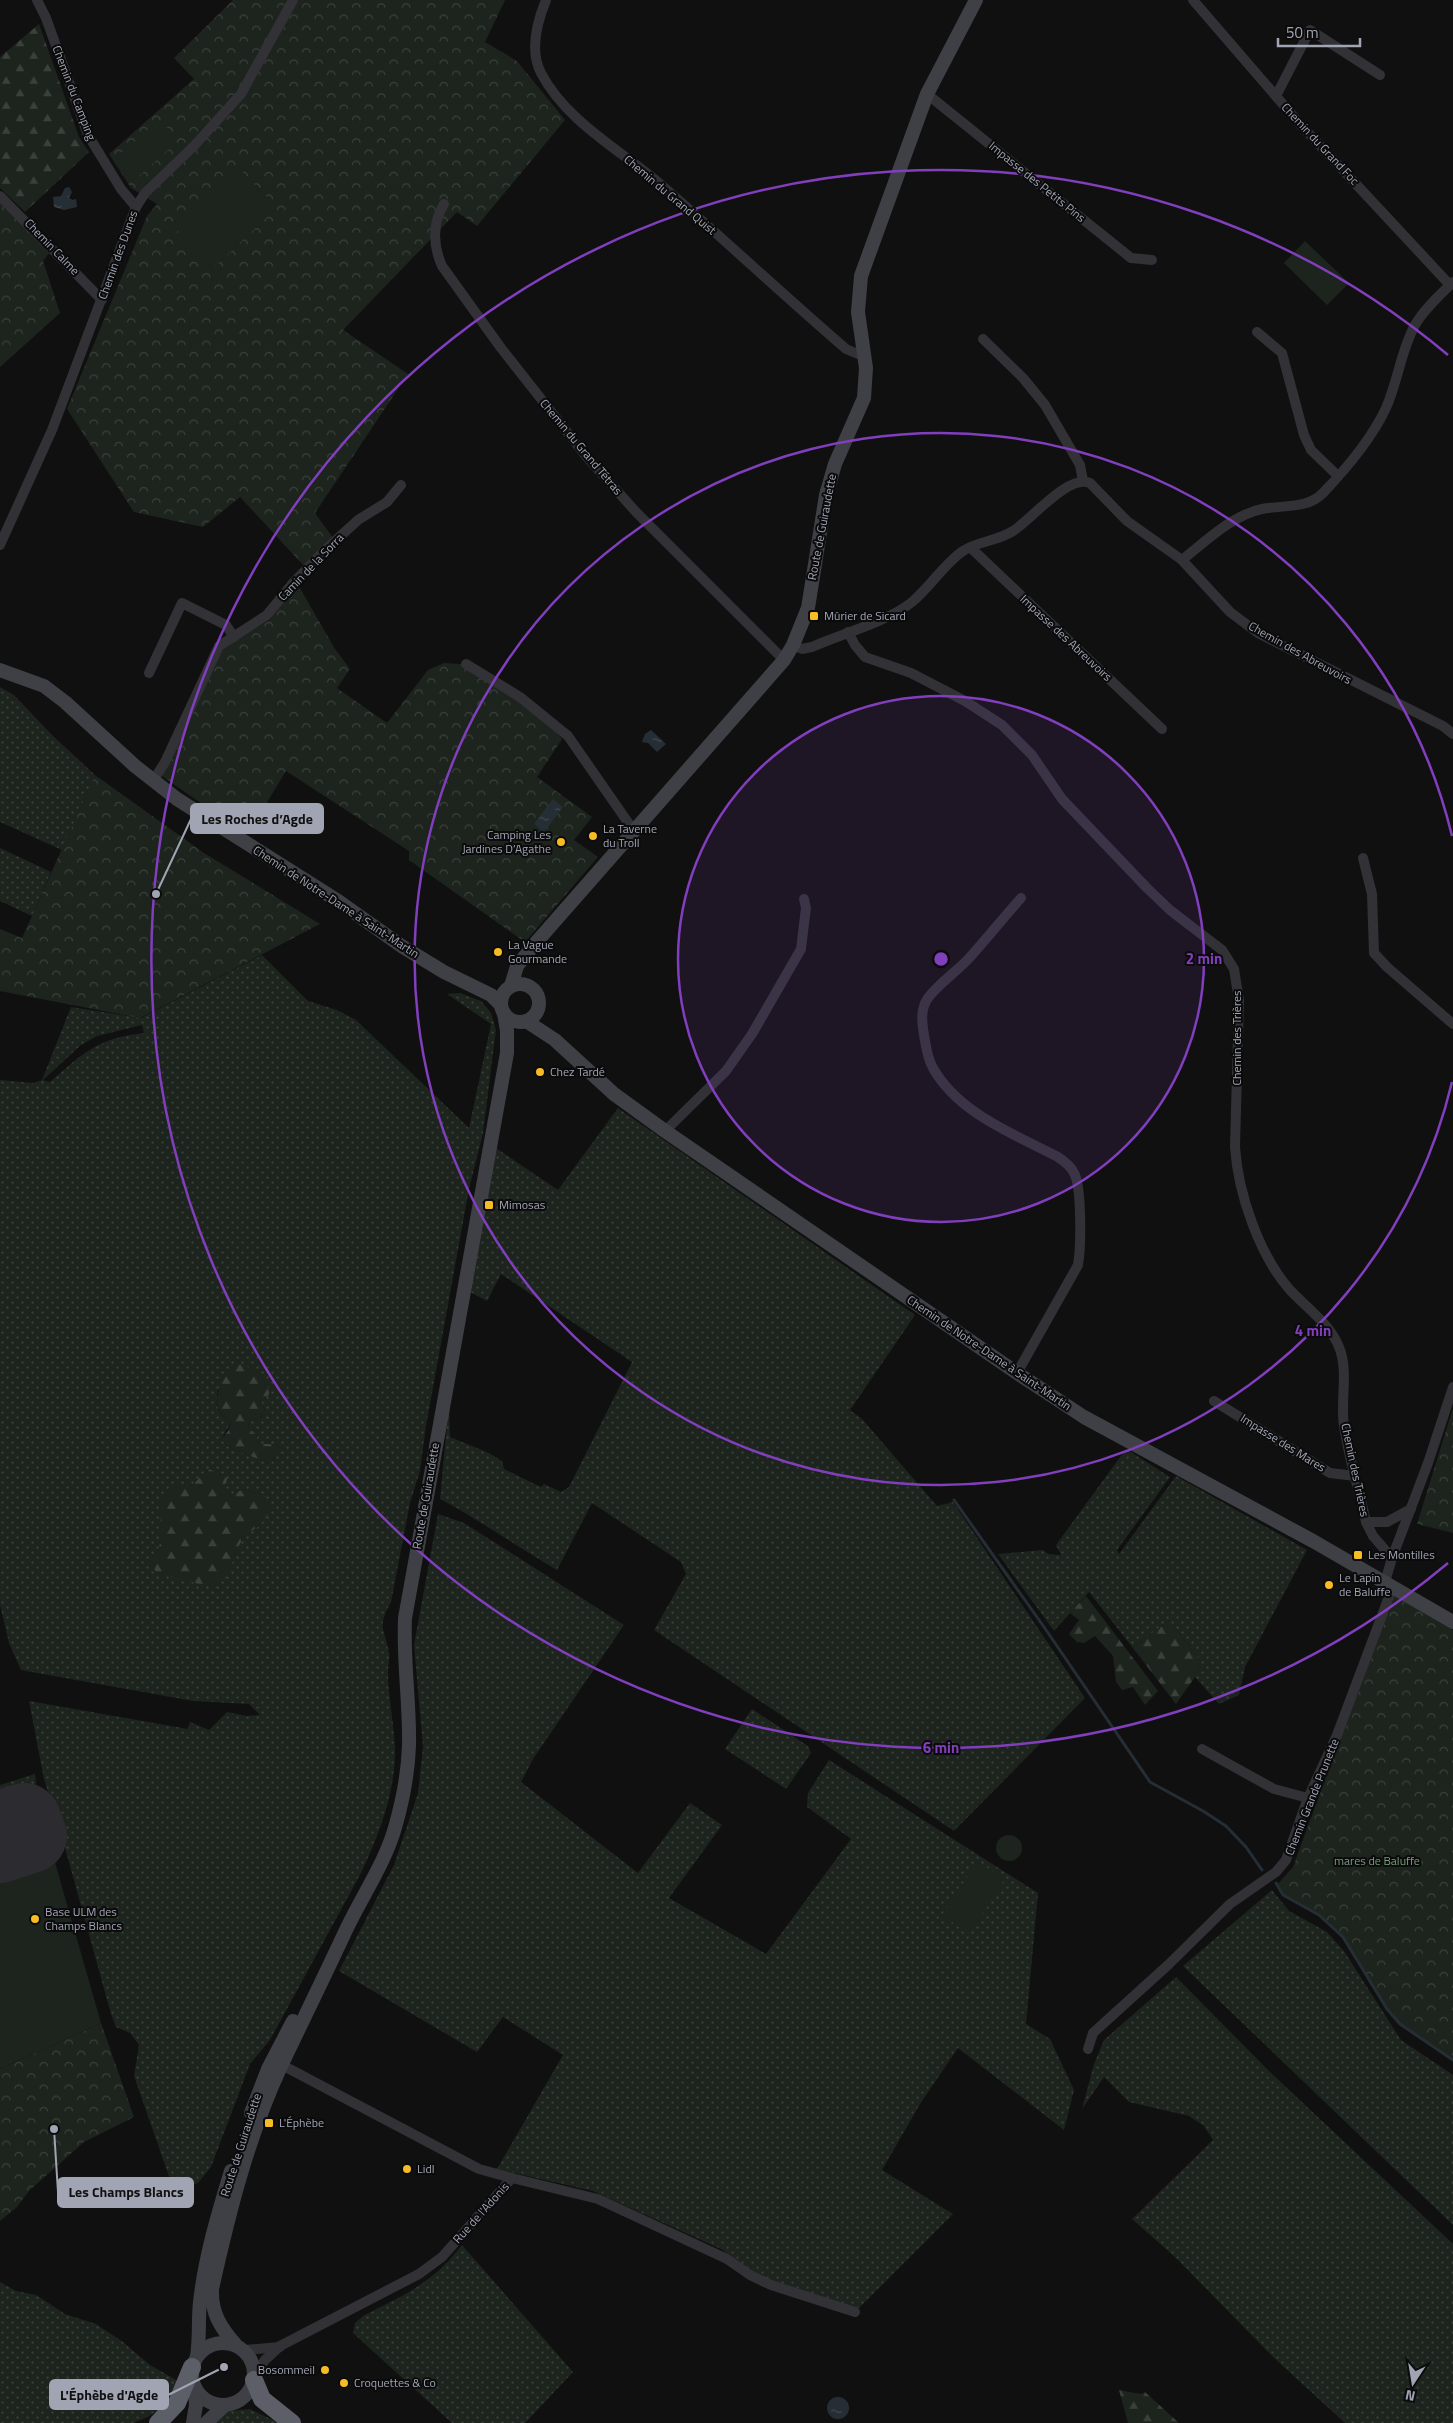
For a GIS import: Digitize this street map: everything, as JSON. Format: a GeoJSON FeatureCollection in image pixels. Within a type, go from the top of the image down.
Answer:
{"type":"FeatureCollection","features":[{"type":"Feature","properties":{"kind":"highway"},"geometry":{"type":"LineString","coordinates":[[158,2423],[177,2403],[194,2361]]}},
{"type":"Feature","properties":{"kind":"highway"},"geometry":{"type":"LineString","coordinates":[[254,2377],[262,2398],[292,2423]]}},
{"type":"Feature","properties":{"kind":"street","name":"Chemin du Camping"},"geometry":{"type":"LineString","coordinates":[[37,0],[46,18],[88,135],[121,189],[136,207]]}},
{"type":"Feature","properties":{"kind":"street","name":"Chemin des Dunes"},"geometry":{"type":"LineString","coordinates":[[0,545],[52,430],[136,207],[145,193],[194,146],[241,94],[293,0]]}},
{"type":"Feature","properties":{"kind":"street","name":"Chemin du Grand Quist"},"geometry":{"type":"LineString","coordinates":[[546,0],[535,40],[535,52],[541,74],[566,106],[699,218],[846,349],[858,354],[865,354]]}},
{"type":"Feature","properties":{"kind":"street","name":"Route de Guiraudette"},"geometry":{"type":"LineString","coordinates":[[509,987],[517,966],[784,660],[793,645],[808,608],[828,488],[835,464],[864,398],[866,378],[865,354],[858,312],[861,276],[926,94],[976,0]]}},
{"type":"Feature","properties":{"kind":"street","name":"Chemin du Grand Foc"},"geometry":{"type":"LineString","coordinates":[[1193,0],[1276,96],[1452,284]]}},
{"type":"Feature","properties":{"kind":"street"},"geometry":{"type":"LineString","coordinates":[[1276,96],[1310,30],[1380,75]]}},
{"type":"Feature","properties":{"kind":"street","name":"Impasse des Petits Pins"},"geometry":{"type":"LineString","coordinates":[[926,94],[1131,258],[1152,260]]}},
{"type":"Feature","properties":{"kind":"street","name":"Chemin Calme"},"geometry":{"type":"LineString","coordinates":[[0,196],[102,300]]}},
{"type":"Feature","properties":{"kind":"street","name":"Chemin du Grand Tétras"},"geometry":{"type":"LineString","coordinates":[[444,204],[439,212],[435,227],[437,253],[442,266],[501,348],[586,456],[627,502],[784,660]]}},
{"type":"Feature","properties":{"kind":"street"},"geometry":{"type":"LineString","coordinates":[[1182,560],[1228,525],[1246,515],[1265,508],[1314,501],[1357,455],[1385,410],[1415,325],[1452,284]]}},
{"type":"Feature","properties":{"kind":"street"},"geometry":{"type":"LineString","coordinates":[[1257,332],[1282,353],[1304,435],[1311,450],[1338,476]]}},
{"type":"Feature","properties":{"kind":"street"},"geometry":{"type":"LineString","coordinates":[[793,645],[802,649],[812,647],[911,603],[963,550],[1012,532],[1063,490],[1076,482],[1083,481],[1080,465],[1045,405],[1023,378],[983,339]]}},
{"type":"Feature","properties":{"kind":"street","name":"Chemin des Abreuvoirs"},"geometry":{"type":"LineString","coordinates":[[1083,481],[1090,483],[1126,521],[1182,560],[1230,612],[1258,633],[1443,726],[1453,734]]}},
{"type":"Feature","properties":{"kind":"street","name":"Camin de la Sorra"},"geometry":{"type":"LineString","coordinates":[[153,781],[165,762],[220,646],[267,615],[293,583],[323,552],[358,520],[387,502],[401,485]]}},
{"type":"Feature","properties":{"kind":"street","name":"Impasse des Abreuvoirs"},"geometry":{"type":"LineString","coordinates":[[971,548],[1162,729]]}},
{"type":"Feature","properties":{"kind":"street"},"geometry":{"type":"LineString","coordinates":[[149,673],[182,603],[226,625],[234,637]]}},
{"type":"Feature","properties":{"kind":"street","name":"Chemin des Trières"},"geometry":{"type":"LineString","coordinates":[[848,632],[855,645],[865,657],[911,674],[965,701],[1002,725],[1032,755],[1062,799],[1147,888],[1170,910],[1217,945],[1231,962],[1239,1000],[1235,1147],[1239,1180],[1263,1246],[1282,1278],[1330,1331],[1339,1346],[1343,1363],[1343,1420],[1366,1522],[1373,1536],[1392,1558]]}},
{"type":"Feature","properties":{"kind":"street","name":"Chemin de Notre-Dame à Saint-Martin"},"geometry":{"type":"LineString","coordinates":[[0,660],[16,665],[65,702],[114,749],[153,781],[338,901],[403,947],[491,995],[503,1009]]}},
{"type":"Feature","properties":{"kind":"street"},"geometry":{"type":"LineString","coordinates":[[466,664],[520,697],[568,736],[634,831]]}},
{"type":"Feature","properties":{"kind":"street","name":"Chemin de Notre-Dame à Saint-Martin"},"geometry":{"type":"LineString","coordinates":[[0,670],[37,682]]}},
{"type":"Feature","properties":{"kind":"street"},"geometry":{"type":"LineString","coordinates":[[1363,858],[1372,894],[1374,953],[1387,967],[1453,1024]]}},
{"type":"Feature","properties":{"kind":"street"},"geometry":{"type":"LineString","coordinates":[[1017,1373],[1078,1265],[1080,1249],[1076,1178],[1068,1165],[1058,1157],[987,1120],[973,1111],[951,1090],[940,1078],[930,1060],[922,1014],[928,999],[946,978],[972,955],[1021,898]]}},
{"type":"Feature","properties":{"kind":"street"},"geometry":{"type":"LineString","coordinates":[[665,1131],[726,1071],[752,1034],[801,949],[806,908],[804,899]]}},
{"type":"Feature","properties":{"kind":"street"},"geometry":{"type":"LineString","coordinates":[[526,985],[524,970],[528,954]]}},
{"type":"Feature","properties":{"kind":"street"},"geometry":{"type":"LineString","coordinates":[[518,984],[526,985],[533,989],[538,996],[537,1012],[524,1021],[510,1019],[503,1009],[503,995],[509,987],[518,984]]}},
{"type":"Feature","properties":{"kind":"street","name":"Chemin de Notre-Dame à Saint-Martin"},"geometry":{"type":"LineString","coordinates":[[473,986],[509,987]]}},
{"type":"Feature","properties":{"kind":"street","name":"Route de Guiraudette"},"geometry":{"type":"LineString","coordinates":[[239,2347],[215,2316],[211,2303],[212,2289],[230,2208],[264,2103],[346,1930],[387,1851],[402,1799],[409,1745],[404,1644],[408,1600],[507,1054],[508,1031],[503,1009]]}},
{"type":"Feature","properties":{"kind":"street","name":"Chemin de Notre-Dame à Saint-Martin"},"geometry":{"type":"LineString","coordinates":[[537,1012],[542,1024],[554,1040]]}},
{"type":"Feature","properties":{"kind":"street","name":"Route de Guiraudette"},"geometry":{"type":"LineString","coordinates":[[507,1054],[524,1021]]}},
{"type":"Feature","properties":{"kind":"street","name":"Chemin de Notre-Dame à Saint-Martin"},"geometry":{"type":"LineString","coordinates":[[524,1021],[554,1040],[614,1094],[665,1131],[1084,1417],[1389,1584],[1453,1622]]}},
{"type":"Feature","properties":{"kind":"street","name":"Chemin Grande Prunette"},"geometry":{"type":"LineString","coordinates":[[1088,2049],[1093,2033],[1168,1965],[1230,1904],[1276,1872],[1286,1860],[1308,1798],[1337,1735],[1389,1584],[1392,1558],[1428,1463],[1453,1387]]}},
{"type":"Feature","properties":{"kind":"street","name":"Impasse des Mares"},"geometry":{"type":"LineString","coordinates":[[1214,1401],[1330,1473],[1355,1476]]}},
{"type":"Feature","properties":{"kind":"street"},"geometry":{"type":"LineString","coordinates":[[1366,1522],[1387,1522],[1410,1509]]}},
{"type":"Feature","properties":{"kind":"street"},"geometry":{"type":"LineString","coordinates":[[1202,1749],[1274,1789],[1308,1798]]}},
{"type":"Feature","properties":{"kind":"street","name":"Route de Guiraudette"},"geometry":{"type":"LineString","coordinates":[[194,2361],[200,2338],[200,2305],[206,2259],[248,2121],[268,2069],[333,1949],[346,1930]]}},
{"type":"Feature","properties":{"kind":"street","name":"Route de Guiraudette"},"geometry":{"type":"LineString","coordinates":[[282,2065],[279,2059],[333,1949]]}},
{"type":"Feature","properties":{"kind":"street","name":"Rue de l'Adonis"},"geometry":{"type":"LineString","coordinates":[[254,2377],[265,2360],[280,2346],[419,2274],[442,2257],[512,2178],[479,2169],[282,2065]]}},
{"type":"Feature","properties":{"kind":"street"},"geometry":{"type":"LineString","coordinates":[[512,2178],[598,2199],[727,2259],[750,2275],[772,2285],[855,2312]]}},
{"type":"Feature","properties":{"kind":"street"},"geometry":{"type":"LineString","coordinates":[[193,2423],[196,2405],[195,2388],[192,2378],[194,2361],[204,2348],[224,2342],[239,2347],[253,2366],[254,2377],[244,2397],[235,2403],[225,2405],[207,2401],[195,2388]]}},
{"type":"Feature","properties":{"kind":"street","name":"Rue de l'Adonis"},"geometry":{"type":"LineString","coordinates":[[239,2347],[280,2346]]}},
{"type":"Feature","properties":{"kind":"street"},"geometry":{"type":"LineString","coordinates":[[206,2423],[225,2405]]}},
{"type":"Feature","properties":{"kind":"green space"},"geometry":{"type":"Polygon","coordinates":[[[233,0],[505,0],[485,42],[517,61],[565,120],[477,226],[457,212],[343,330],[408,374],[315,513],[333,538],[305,567],[240,497],[203,527],[134,512],[67,409],[147,216],[157,204],[131,188],[109,154],[194,79],[174,58],[233,0]]]}},
{"type":"Feature","properties":{"kind":"green space"},"geometry":{"type":"Polygon","coordinates":[[[39,24],[79,137],[89,152],[25,212],[0,188],[0,57],[39,24]]]}},
{"type":"Feature","properties":{"kind":"green space"},"geometry":{"type":"Polygon","coordinates":[[[158,121],[162,122],[177,139],[177,142],[138,177],[135,177],[119,159],[119,155],[158,121]]]}},
{"type":"Feature","properties":{"kind":"green space"},"geometry":{"type":"Polygon","coordinates":[[[236,165],[277,208],[213,268],[172,225],[236,165]]]}},
{"type":"Feature","properties":{"kind":"green space"},"geometry":{"type":"Polygon","coordinates":[[[0,203],[50,252],[43,261],[60,313],[0,367],[0,203]]]}},
{"type":"Feature","properties":{"kind":"green space"},"geometry":{"type":"Polygon","coordinates":[[[1305,241],[1349,283],[1327,305],[1284,263],[1305,241]]]}},
{"type":"Feature","properties":{"kind":"green space"},"geometry":{"type":"Polygon","coordinates":[[[297,583],[335,649],[350,669],[337,688],[387,723],[428,670],[444,663],[461,664],[506,692],[546,722],[562,739],[537,777],[592,817],[574,840],[598,857],[525,942],[409,860],[409,851],[286,771],[249,832],[231,824],[162,776],[221,648],[270,620],[297,583]]]}},
{"type":"Feature","properties":{"kind":"green space"},"geometry":{"type":"Polygon","coordinates":[[[0,687],[14,695],[51,734],[95,775],[62,850],[0,822],[0,687]]]}},
{"type":"Feature","properties":{"kind":"green space"},"geometry":{"type":"Polygon","coordinates":[[[95,775],[204,853],[320,924],[140,1018],[0,991],[0,929],[22,938],[95,775]]]}},
{"type":"Feature","properties":{"kind":"green space"},"geometry":{"type":"Polygon","coordinates":[[[0,848],[51,872],[32,916],[0,901],[0,848]]]}},
{"type":"Feature","properties":{"kind":"green space"},"geometry":{"type":"Polygon","coordinates":[[[262,955],[308,1001],[337,1010],[356,1020],[469,1128],[491,1024],[447,994],[460,993],[481,1001],[491,1013],[496,1030],[483,1133],[469,1189],[426,1426],[420,1471],[410,1503],[391,1602],[383,1623],[389,1655],[388,1681],[395,1748],[393,1780],[385,1812],[361,1873],[270,2040],[250,2064],[211,2167],[198,2183],[183,2190],[172,2185],[134,2076],[139,2045],[130,2033],[116,2027],[111,2014],[59,1826],[44,1779],[29,1701],[188,1729],[190,1722],[209,1730],[227,1712],[247,1716],[260,1715],[249,1704],[193,1701],[21,1670],[9,1643],[0,1605],[0,1080],[33,1083],[42,1080],[71,1007],[141,1018],[262,955]],[[142,1025],[97,1036],[81,1045],[43,1080],[50,1082],[92,1048],[114,1039],[144,1033],[142,1025]],[[218,1389],[218,1408],[226,1420],[231,1423],[221,1439],[229,1447],[270,1464],[276,1455],[286,1449],[271,1444],[258,1444],[256,1434],[249,1429],[248,1422],[252,1418],[261,1419],[265,1409],[218,1389]],[[209,1469],[190,1487],[151,1564],[234,1556],[244,1536],[259,1526],[265,1496],[246,1489],[231,1495],[209,1469]]]}},
{"type":"Feature","properties":{"kind":"green space"},"geometry":{"type":"Polygon","coordinates":[[[618,1108],[915,1315],[850,1410],[863,1420],[937,1506],[953,1502],[1085,1698],[954,1831],[654,1630],[686,1574],[681,1562],[592,1503],[557,1570],[440,1499],[449,1404],[450,1437],[489,1453],[502,1461],[504,1469],[541,1487],[544,1484],[561,1492],[569,1487],[632,1362],[501,1274],[487,1301],[468,1291],[496,1148],[558,1190],[618,1108]]]}},
{"type":"Feature","properties":{"kind":"green space"},"geometry":{"type":"Polygon","coordinates":[[[237,1361],[267,1378],[269,1394],[261,1404],[265,1409],[260,1420],[253,1418],[248,1422],[249,1429],[256,1434],[258,1444],[271,1444],[287,1449],[276,1455],[270,1464],[229,1447],[221,1439],[228,1431],[231,1423],[223,1416],[219,1409],[217,1401],[218,1392],[225,1376],[237,1361]]]}},
{"type":"Feature","properties":{"kind":"green space"},"geometry":{"type":"Polygon","coordinates":[[[1453,1408],[1453,1533],[1417,1524],[1453,1408]]]}},
{"type":"Feature","properties":{"kind":"green space"},"geometry":{"type":"Polygon","coordinates":[[[1126,1449],[1170,1477],[1117,1550],[1119,1554],[1176,1476],[1307,1550],[1245,1667],[1239,1695],[1219,1704],[1195,1677],[1201,1662],[1169,1620],[1133,1648],[1089,1592],[1054,1631],[998,1554],[1043,1550],[1048,1554],[1061,1555],[1056,1545],[1126,1449]]]}},
{"type":"Feature","properties":{"kind":"green space"},"geometry":{"type":"Polygon","coordinates":[[[209,1469],[227,1478],[225,1488],[231,1494],[246,1489],[265,1496],[271,1510],[259,1526],[244,1536],[234,1556],[229,1576],[212,1587],[158,1574],[150,1564],[160,1544],[161,1502],[178,1484],[190,1487],[209,1469]]]}},
{"type":"Feature","properties":{"kind":"green space"},"geometry":{"type":"Polygon","coordinates":[[[438,1514],[464,1523],[624,1625],[533,1759],[521,1782],[638,1873],[690,1803],[722,1825],[669,1898],[766,1954],[851,1839],[807,1807],[808,1793],[829,1760],[1038,1893],[1026,2024],[1050,2039],[1074,2090],[1064,2130],[958,2048],[920,2104],[882,2170],[953,2214],[859,2308],[813,2298],[761,2278],[721,2249],[593,2191],[497,2169],[563,2055],[503,2017],[477,2052],[339,1971],[394,1865],[418,1793],[423,1747],[414,1645],[438,1514]]]}},
{"type":"Feature","properties":{"kind":"green space","name":"mares de Baluffe"},"geometry":{"type":"Polygon","coordinates":[[[1393,1595],[1453,1630],[1453,2060],[1400,2024],[1387,2009],[1343,1937],[1319,1915],[1283,1895],[1278,1884],[1293,1867],[1393,1595]]]}},
{"type":"Feature","properties":{"kind":"green space"},"geometry":{"type":"Polygon","coordinates":[[[1086,1596],[1158,1691],[1145,1705],[1133,1687],[1122,1690],[1116,1682],[1113,1656],[1095,1636],[1084,1643],[1077,1642],[1069,1634],[1079,1620],[1070,1613],[1086,1596]]]}},
{"type":"Feature","properties":{"kind":"green space"},"geometry":{"type":"Polygon","coordinates":[[[1169,1620],[1201,1662],[1195,1677],[1176,1704],[1133,1648],[1169,1620]]]}},
{"type":"Feature","properties":{"kind":"green space"},"geometry":{"type":"Polygon","coordinates":[[[752,1709],[808,1746],[811,1753],[786,1789],[725,1749],[752,1709]]]}},
{"type":"Feature","properties":{"kind":"green space"},"geometry":{"type":"Polygon","coordinates":[[[35,1774],[38,1803],[0,1815],[0,1785],[35,1774]]]}},
{"type":"Feature","properties":{"kind":"green space","name":"Base ULM des Champs Blancs"},"geometry":{"type":"Polygon","coordinates":[[[38,1803],[101,2023],[0,2069],[0,1815],[38,1803]]]}},
{"type":"Feature","properties":{"kind":"green space"},"geometry":{"type":"Polygon","coordinates":[[[1009,1835],[1018,1839],[1022,1848],[1018,1857],[1009,1861],[1000,1857],[996,1848],[1000,1839],[1009,1835]]]}},
{"type":"Feature","properties":{"kind":"green space"},"geometry":{"type":"Polygon","coordinates":[[[978,1861],[1004,1880],[970,1934],[942,1915],[978,1861]]]}},
{"type":"Feature","properties":{"kind":"green space"},"geometry":{"type":"Polygon","coordinates":[[[1272,1890],[1289,1911],[1327,1932],[1344,1951],[1401,2040],[1453,2075],[1453,2225],[1183,1966],[1272,1890]]]}},
{"type":"Feature","properties":{"kind":"green space"},"geometry":{"type":"Polygon","coordinates":[[[1176,1977],[1270,2072],[1453,2244],[1453,2423],[1345,2423],[1273,2357],[1176,2258],[1132,2219],[1213,2140],[1204,2126],[1189,2116],[1129,2102],[1104,2077],[1082,2109],[1094,2064],[1104,2040],[1176,1977]]]}},
{"type":"Feature","properties":{"kind":"green space"},"geometry":{"type":"Polygon","coordinates":[[[101,2023],[134,2117],[84,2142],[29,2191],[17,2207],[0,2221],[0,2069],[101,2023]]]}},
{"type":"Feature","properties":{"kind":"green space"},"geometry":{"type":"Polygon","coordinates":[[[462,2245],[573,2372],[525,2423],[452,2423],[353,2333],[355,2323],[363,2316],[429,2279],[462,2245]]]}},
{"type":"Feature","properties":{"kind":"green space"},"geometry":{"type":"Polygon","coordinates":[[[0,2282],[16,2291],[36,2295],[65,2314],[96,2324],[123,2342],[150,2365],[178,2381],[166,2402],[149,2416],[133,2423],[0,2423],[0,2282]]]}},
{"type":"Feature","properties":{"kind":"green space"},"geometry":{"type":"Polygon","coordinates":[[[1119,2390],[1141,2394],[1145,2392],[1179,2423],[1128,2423],[1119,2390]]]}},
{"type":"Feature","properties":{"kind":"green space"},"geometry":{"type":"Polygon","coordinates":[[[250,2409],[279,2423],[215,2423],[228,2411],[250,2409]]]}},
{"type":"Feature","properties":{"kind":"water"},"geometry":{"type":"Polygon","coordinates":[[[69,187],[72,192],[69,198],[76,199],[77,207],[64,210],[54,207],[53,197],[61,196],[65,188],[69,187]]]}},
{"type":"Feature","properties":{"kind":"water"},"geometry":{"type":"Polygon","coordinates":[[[651,730],[666,744],[657,752],[648,743],[642,742],[645,734],[651,730]]]}},
{"type":"Feature","properties":{"kind":"water"},"geometry":{"type":"Polygon","coordinates":[[[553,799],[563,807],[544,832],[534,824],[553,799]]]}},
{"type":"Feature","properties":{"kind":"water"},"geometry":{"type":"Polygon","coordinates":[[[838,2397],[846,2400],[849,2408],[846,2416],[838,2419],[830,2416],[827,2408],[830,2400],[838,2397]]]}},
{"type":"Feature","properties":{"kind":"waterway"},"geometry":{"type":"LineString","coordinates":[[954,1500],[1150,1782],[1226,1826],[1246,1847],[1262,1870]]}},
{"type":"Feature","properties":{"kind":"waterway"},"geometry":{"type":"LineString","coordinates":[[1276,1883],[1283,1895],[1319,1915],[1343,1937],[1387,2009],[1400,2024],[1453,2060]]}},
{"type":"Feature","properties":{"kind":"runway"},"geometry":{"type":"LineString","coordinates":[[0,1828],[24,1820],[30,1836],[0,1846]]}},
{"type":"Feature","properties":{"kind":"place","name":"Mûrier de Sicard"},"geometry":{"type":"Point","coordinates":[814,616]}},
{"type":"Feature","properties":{"kind":"place","name":"La Taverne du Troll"},"geometry":{"type":"Point","coordinates":[593,836]}},
{"type":"Feature","properties":{"kind":"place","name":"Camping Les Jardines D’Agathe"},"geometry":{"type":"Point","coordinates":[561,842]}},
{"type":"Feature","properties":{"kind":"place","name":"Les Roches d’Agde"},"geometry":{"type":"Point","coordinates":[156,894]}},
{"type":"Feature","properties":{"kind":"place","name":"La Vague Gourmande"},"geometry":{"type":"Point","coordinates":[498,952]}},
{"type":"Feature","properties":{"kind":"place","name":"Chez Tardé"},"geometry":{"type":"Point","coordinates":[540,1072]}},
{"type":"Feature","properties":{"kind":"place","name":"Mimosas"},"geometry":{"type":"Point","coordinates":[489,1205]}},
{"type":"Feature","properties":{"kind":"place","name":"Les Montilles"},"geometry":{"type":"Point","coordinates":[1358,1555]}},
{"type":"Feature","properties":{"kind":"place","name":"Le Lapin de Baluffe"},"geometry":{"type":"Point","coordinates":[1329,1585]}},
{"type":"Feature","properties":{"kind":"place","name":"Base ULM des Champs Blancs"},"geometry":{"type":"Point","coordinates":[35,1919]}},
{"type":"Feature","properties":{"kind":"place","name":"L'Éphèbe"},"geometry":{"type":"Point","coordinates":[269,2123]}},
{"type":"Feature","properties":{"kind":"place","name":"Les Champs Blancs"},"geometry":{"type":"Point","coordinates":[54,2129]}},
{"type":"Feature","properties":{"kind":"place","name":"Lidl"},"geometry":{"type":"Point","coordinates":[407,2169]}},
{"type":"Feature","properties":{"kind":"place","name":"L'Éphèbe d'Agde"},"geometry":{"type":"Point","coordinates":[224,2367]}},
{"type":"Feature","properties":{"kind":"place","name":"Bosommeil"},"geometry":{"type":"Point","coordinates":[325,2370]}},
{"type":"Feature","properties":{"kind":"place","name":"Croquettes & Co"},"geometry":{"type":"Point","coordinates":[344,2383]}}]}
